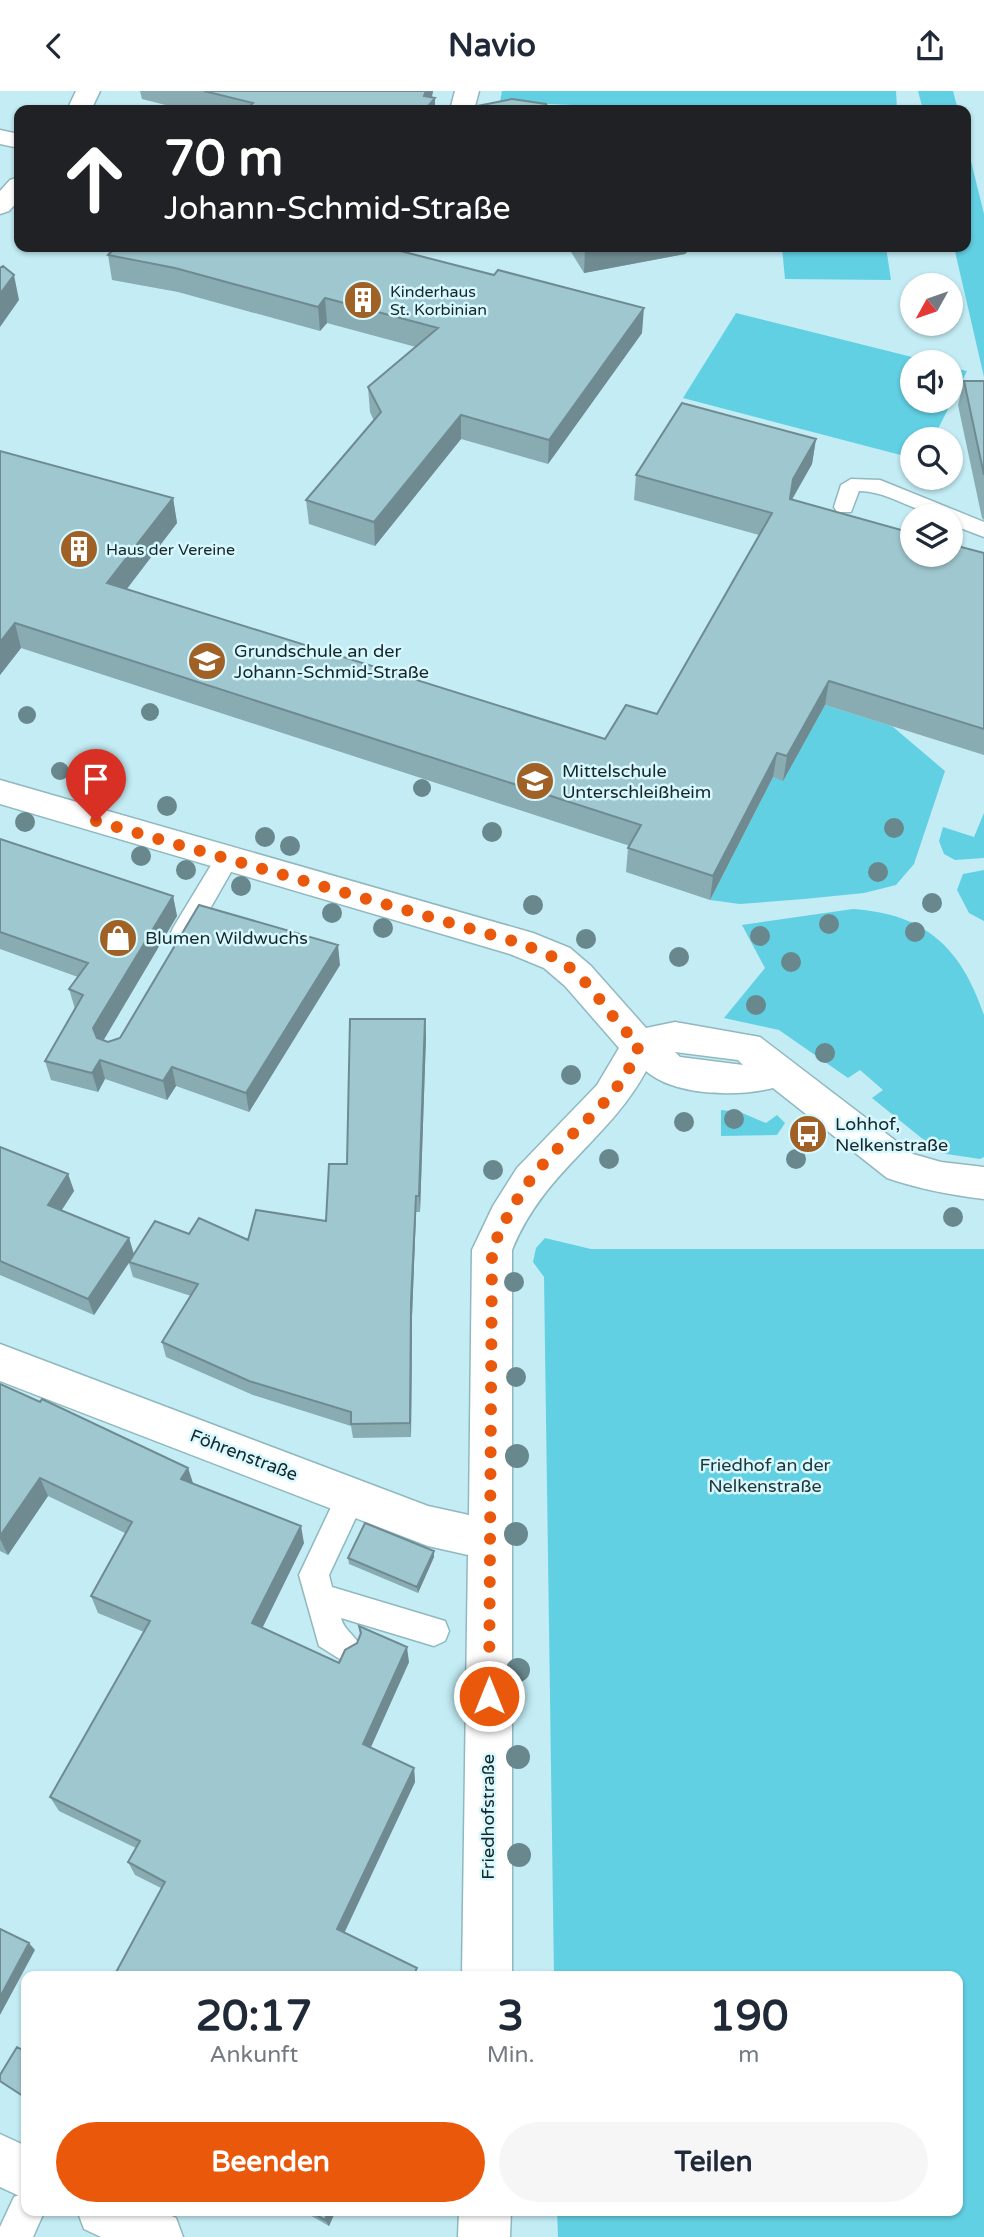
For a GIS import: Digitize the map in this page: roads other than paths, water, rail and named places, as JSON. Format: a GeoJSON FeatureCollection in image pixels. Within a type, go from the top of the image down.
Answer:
{"type":"FeatureCollection","features":[{"type":"Feature","properties":{"kind":"street"},"geometry":{"type":"LineString","coordinates":[[0,206],[14,191]]}},
{"type":"Feature","properties":{"kind":"street"},"geometry":{"type":"LineString","coordinates":[[0,792],[520,943],[557,958],[578,976],[605,1010],[639,1044],[671,1071],[744,1080],[777,1072],[799,1085],[901,1167],[941,1178],[984,1183]]}},
{"type":"Feature","properties":{"kind":"street","name":"Friedhofstraße"},"geometry":{"type":"LineString","coordinates":[[487,1971],[492,1250],[510,1208],[539,1169],[633,1068],[639,1044]]}},
{"type":"Feature","properties":{"kind":"street","name":"Föhrenstraße"},"geometry":{"type":"LineString","coordinates":[[0,1362],[428,1526],[490,1540]]}},
{"type":"Feature","properties":{"kind":"street"},"geometry":{"type":"LineString","coordinates":[[0,2160],[21,2170]]}},
{"type":"Feature","properties":{"kind":"street"},"geometry":{"type":"LineString","coordinates":[[115,2216],[157,2237]]}},
{"type":"Feature","properties":{"kind":"street"},"geometry":{"type":"LineString","coordinates":[[484,2237],[485,2216]]}},
{"type":"Feature","properties":{"kind":"lane"},"geometry":{"type":"LineString","coordinates":[[844,507],[851,485],[873,485],[920,504]]}},
{"type":"Feature","properties":{"kind":"lane"},"geometry":{"type":"LineString","coordinates":[[963,521],[984,530]]}},
{"type":"Feature","properties":{"kind":"lane"},"geometry":{"type":"LineString","coordinates":[[167,959],[227,858]]}},
{"type":"Feature","properties":{"kind":"lane"},"geometry":{"type":"LineString","coordinates":[[346,1648],[330,1636],[314,1576],[351,1496]]}},
{"type":"Feature","properties":{"kind":"lane"},"geometry":{"type":"LineString","coordinates":[[320,1598],[434,1630]]}},
{"type":"Feature","properties":{"kind":"lane"},"geometry":{"type":"LineString","coordinates":[[14,2237],[24,2216]]}},
{"type":"Feature","properties":{"kind":"place","name":"Kinderhaus St. Korbinian"},"geometry":{"type":"Point","coordinates":[363,300]}},
{"type":"Feature","properties":{"kind":"place","name":"Haus der Vereine"},"geometry":{"type":"Point","coordinates":[79,549]}},
{"type":"Feature","properties":{"kind":"place","name":"Grundschule an der Johann-Schmid-Straße"},"geometry":{"type":"Point","coordinates":[207,661]}},
{"type":"Feature","properties":{"kind":"place","name":"Mittelschule Unterschleißheim"},"geometry":{"type":"Point","coordinates":[535,781]}},
{"type":"Feature","properties":{"kind":"place","name":"Blumen Wildwuchs"},"geometry":{"type":"Point","coordinates":[118,938]}},
{"type":"Feature","properties":{"kind":"place","name":"Lohhof, Nelkenstraße"},"geometry":{"type":"Point","coordinates":[808,1134]}},
{"type":"Feature","properties":{"kind":"park label","name":"Friedhof an der Nelkenstraße"},"geometry":{"type":"Point","coordinates":[765,1476]}}]}
